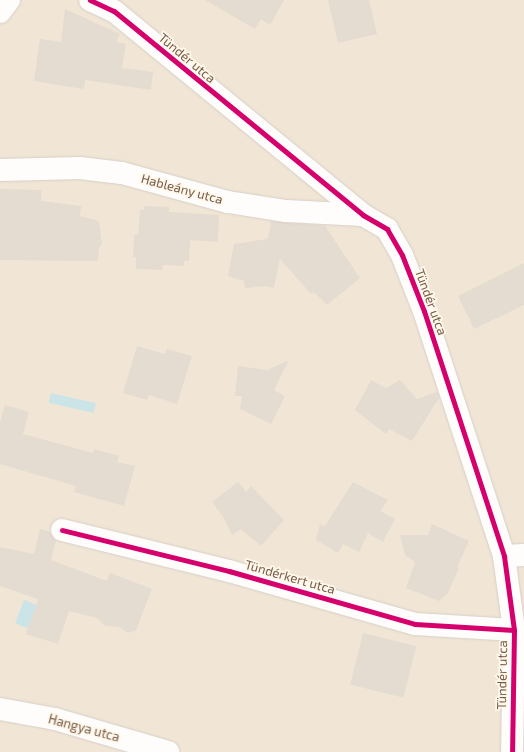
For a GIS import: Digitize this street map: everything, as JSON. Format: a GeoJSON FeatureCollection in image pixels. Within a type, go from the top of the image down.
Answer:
{"type":"FeatureCollection","features":[{"type":"Feature","properties":{"kind":"street"},"geometry":{"type":"LineString","coordinates":[[0,12],[9,0]]}},
{"type":"Feature","properties":{"kind":"street","name":"Tündér utca"},"geometry":{"type":"LineString","coordinates":[[90,0],[114,11],[363,215],[387,229],[402,255],[514,555],[512,752]]}},
{"type":"Feature","properties":{"kind":"street","name":"Hableány utca"},"geometry":{"type":"LineString","coordinates":[[0,170],[80,168],[122,173],[228,202],[286,211],[363,215]]}},
{"type":"Feature","properties":{"kind":"street","name":"Tündérkert utca"},"geometry":{"type":"LineString","coordinates":[[62,530],[229,571],[415,624],[514,630]]}},
{"type":"Feature","properties":{"kind":"street","name":"Hangya utca"},"geometry":{"type":"LineString","coordinates":[[0,709],[55,720],[168,752]]}},
{"type":"Feature","properties":{"kind":"shaded area"},"geometry":{"type":"Polygon","coordinates":[[[0,0],[524,0],[524,752],[0,752],[0,0]]]}},
{"type":"Feature","properties":{"kind":"water"},"geometry":{"type":"Polygon","coordinates":[[[51,393],[96,403],[94,413],[49,403],[51,393]]]}},
{"type":"Feature","properties":{"kind":"water"},"geometry":{"type":"Polygon","coordinates":[[[24,600],[37,605],[28,628],[15,623],[24,600]]]}},
{"type":"Feature","properties":{"kind":"building"},"geometry":{"type":"Polygon","coordinates":[[[205,0],[284,0],[270,25],[261,19],[255,29],[205,0]]]}},
{"type":"Feature","properties":{"kind":"building"},"geometry":{"type":"Polygon","coordinates":[[[328,0],[369,0],[377,34],[338,43],[328,0]]]}},
{"type":"Feature","properties":{"kind":"building"},"geometry":{"type":"Polygon","coordinates":[[[65,9],[120,34],[116,42],[126,44],[122,68],[153,72],[151,90],[85,80],[84,89],[34,81],[40,39],[61,42],[65,9]]]}},
{"type":"Feature","properties":{"kind":"building"},"geometry":{"type":"Polygon","coordinates":[[[0,189],[41,190],[41,201],[81,206],[80,216],[99,221],[102,243],[99,248],[98,261],[0,260],[0,189]]]}},
{"type":"Feature","properties":{"kind":"building"},"geometry":{"type":"Polygon","coordinates":[[[144,206],[169,207],[169,212],[219,215],[218,242],[190,240],[189,261],[184,261],[184,266],[163,265],[162,270],[136,269],[136,257],[133,257],[134,235],[138,235],[140,210],[144,210],[144,206]]]}},
{"type":"Feature","properties":{"kind":"building"},"geometry":{"type":"Polygon","coordinates":[[[271,221],[325,226],[360,278],[327,305],[314,292],[311,294],[280,259],[274,288],[265,286],[245,288],[244,281],[228,276],[234,244],[268,239],[271,221]]]}},
{"type":"Feature","properties":{"kind":"building"},"geometry":{"type":"Polygon","coordinates":[[[524,263],[524,305],[474,329],[458,296],[524,263]]]}},
{"type":"Feature","properties":{"kind":"building"},"geometry":{"type":"Polygon","coordinates":[[[137,346],[165,354],[167,349],[192,356],[177,404],[149,395],[147,400],[123,393],[137,346]]]}},
{"type":"Feature","properties":{"kind":"building"},"geometry":{"type":"Polygon","coordinates":[[[289,360],[274,390],[285,396],[271,424],[240,409],[242,396],[235,396],[238,366],[267,370],[289,360]]]}},
{"type":"Feature","properties":{"kind":"building"},"geometry":{"type":"Polygon","coordinates":[[[371,380],[386,388],[400,380],[417,399],[437,392],[439,398],[412,441],[389,429],[386,434],[355,410],[371,380]]]}},
{"type":"Feature","properties":{"kind":"building"},"geometry":{"type":"Polygon","coordinates":[[[5,405],[29,412],[23,434],[93,453],[94,449],[119,456],[117,462],[135,466],[124,506],[74,492],[76,486],[0,464],[0,422],[5,405]]]}},
{"type":"Feature","properties":{"kind":"building"},"geometry":{"type":"Polygon","coordinates":[[[238,482],[246,492],[251,486],[284,520],[261,546],[241,529],[232,535],[224,518],[212,502],[238,482]]]}},
{"type":"Feature","properties":{"kind":"building"},"geometry":{"type":"Polygon","coordinates":[[[353,482],[388,500],[380,511],[395,519],[383,542],[368,533],[359,552],[343,544],[338,553],[316,540],[320,524],[325,526],[353,482]]]}},
{"type":"Feature","properties":{"kind":"building"},"geometry":{"type":"Polygon","coordinates":[[[432,524],[469,541],[457,567],[459,568],[448,593],[439,601],[406,588],[415,562],[405,555],[400,535],[428,535],[432,524]]]}},
{"type":"Feature","properties":{"kind":"building"},"geometry":{"type":"Polygon","coordinates":[[[40,529],[50,532],[56,540],[51,560],[107,581],[110,573],[152,589],[136,630],[128,633],[119,627],[105,626],[97,618],[69,611],[58,644],[26,634],[38,599],[0,586],[0,547],[34,554],[40,529]]]}},
{"type":"Feature","properties":{"kind":"building"},"geometry":{"type":"Polygon","coordinates":[[[363,633],[416,646],[404,698],[350,684],[363,633]]]}},
{"type":"Feature","properties":{"kind":"cycle path"},"geometry":{"type":"LineString","coordinates":[[90,0],[114,11],[363,215],[387,229],[402,255],[424,311],[504,556],[514,630],[512,752]]}},
{"type":"Feature","properties":{"kind":"cycle path"},"geometry":{"type":"LineString","coordinates":[[62,530],[229,571],[415,624],[514,630]]}}]}
